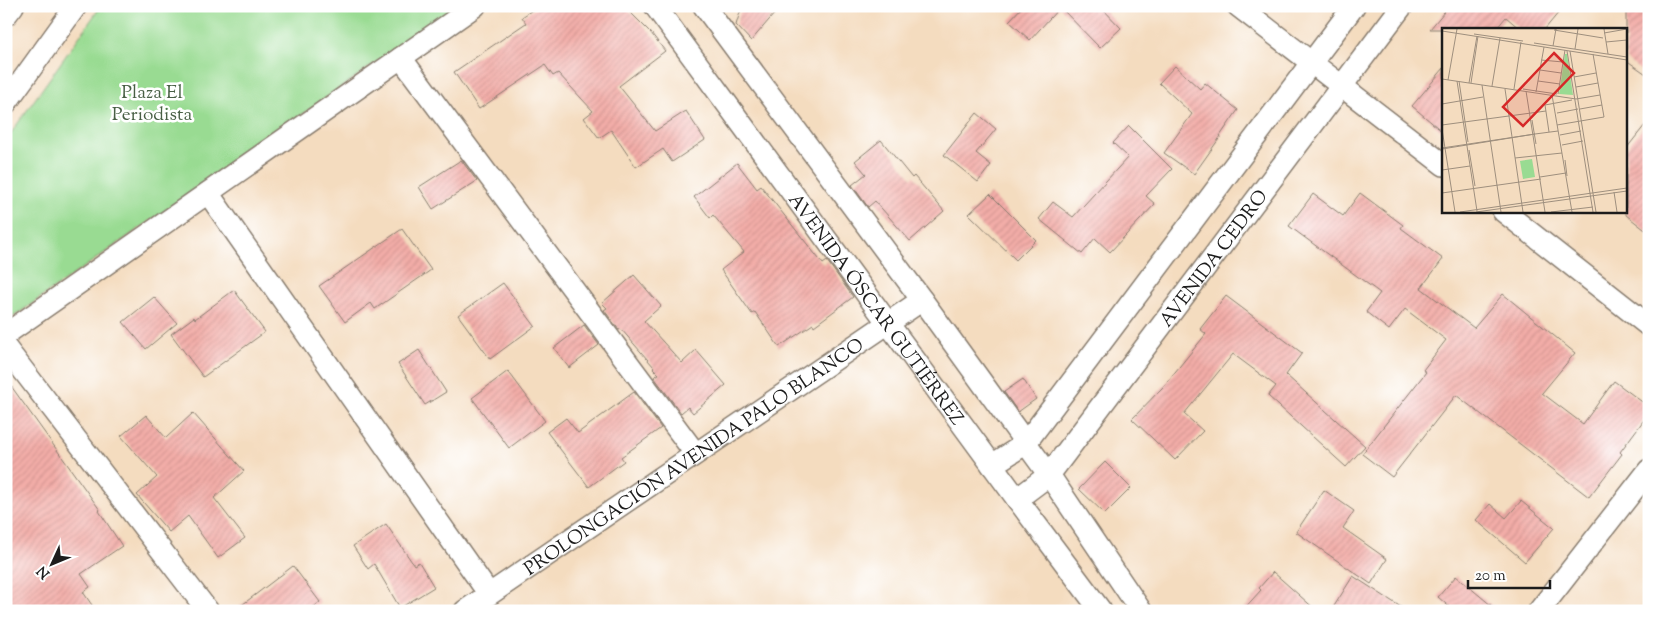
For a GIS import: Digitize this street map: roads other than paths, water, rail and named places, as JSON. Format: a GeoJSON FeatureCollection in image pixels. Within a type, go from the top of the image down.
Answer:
{"type":"FeatureCollection","features":[{"type":"Feature","properties":{"kind":"street"},"geometry":{"type":"LineString","coordinates":[[6,15],[13,6]]}},
{"type":"Feature","properties":{"kind":"street"},"geometry":{"type":"LineString","coordinates":[[6,103],[76,6]]}},
{"type":"Feature","properties":{"kind":"street"},"geometry":{"type":"LineString","coordinates":[[6,334],[475,6]]}},
{"type":"Feature","properties":{"kind":"street","name":"AVENIDA ÓSCAR GUTIÉRREZ"},"geometry":{"type":"LineString","coordinates":[[655,6],[1017,500],[1101,611]]}},
{"type":"Feature","properties":{"kind":"street"},"geometry":{"type":"LineString","coordinates":[[704,6],[1049,475],[1141,611]]}},
{"type":"Feature","properties":{"kind":"street"},"geometry":{"type":"LineString","coordinates":[[1238,6],[1442,163]]}},
{"type":"Feature","properties":{"kind":"street","name":"AVENIDA CEDRO"},"geometry":{"type":"LineString","coordinates":[[992,465],[1025,444],[1354,6]]}},
{"type":"Feature","properties":{"kind":"street","name":"AVENIDA CEDRO"},"geometry":{"type":"LineString","coordinates":[[1017,500],[1049,475],[1402,6]]}},
{"type":"Feature","properties":{"kind":"street"},"geometry":{"type":"LineString","coordinates":[[401,58],[695,453]]}},
{"type":"Feature","properties":{"kind":"street"},"geometry":{"type":"LineString","coordinates":[[208,192],[489,594]]}},
{"type":"Feature","properties":{"kind":"street"},"geometry":{"type":"LineString","coordinates":[[1504,212],[1649,326]]}},
{"type":"Feature","properties":{"kind":"street","name":"PROLONGACIÓN AVENIDA PALO BLANCO"},"geometry":{"type":"LineString","coordinates":[[465,611],[922,300]]}},
{"type":"Feature","properties":{"kind":"street"},"geometry":{"type":"LineString","coordinates":[[6,348],[208,611]]}},
{"type":"Feature","properties":{"kind":"street"},"geometry":{"type":"LineString","coordinates":[[1539,611],[1649,470]]}},
{"type":"Feature","properties":{"kind":"park label","name":"Plaza El Periodista"},"geometry":{"type":"Point","coordinates":[152,102]}}]}
